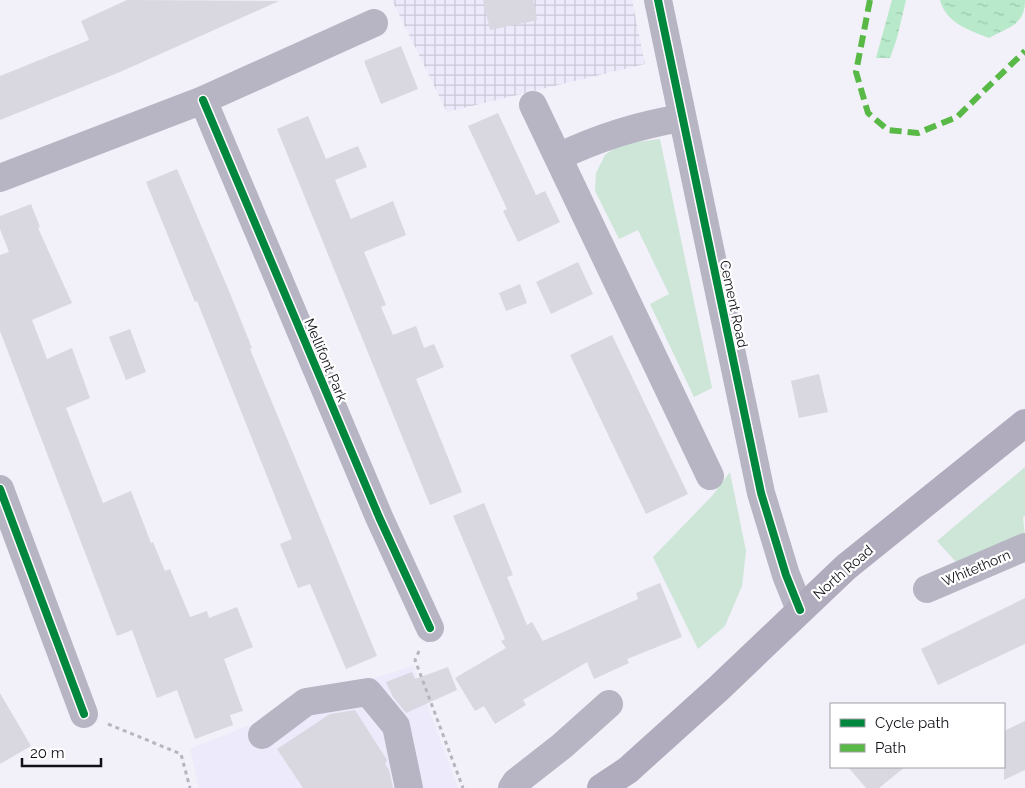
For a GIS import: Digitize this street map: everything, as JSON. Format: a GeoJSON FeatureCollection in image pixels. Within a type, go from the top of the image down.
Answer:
{"type":"FeatureCollection","features":[{"type":"Feature","properties":{"kind":"main road","name":"North Road"},"geometry":{"type":"LineString","coordinates":[[601,788],[634,779],[800,610],[846,567],[1025,423]]}},
{"type":"Feature","properties":{"kind":"street","name":"Cement Road"},"geometry":{"type":"LineString","coordinates":[[658,0],[681,118],[761,493],[786,575],[800,610]]}},
{"type":"Feature","properties":{"kind":"street"},"geometry":{"type":"LineString","coordinates":[[0,178],[203,100],[374,23]]}},
{"type":"Feature","properties":{"kind":"street","name":"Mellifont Park"},"geometry":{"type":"LineString","coordinates":[[203,100],[379,517],[430,628]]}},
{"type":"Feature","properties":{"kind":"street"},"geometry":{"type":"LineString","coordinates":[[533,105],[710,476]]}},
{"type":"Feature","properties":{"kind":"street"},"geometry":{"type":"LineString","coordinates":[[558,157],[598,138],[638,126],[681,118]]}},
{"type":"Feature","properties":{"kind":"street"},"geometry":{"type":"LineString","coordinates":[[0,489],[84,714]]}},
{"type":"Feature","properties":{"kind":"street","name":"Whitethorn"},"geometry":{"type":"LineString","coordinates":[[927,589],[1025,547]]}},
{"type":"Feature","properties":{"kind":"street"},"geometry":{"type":"LineString","coordinates":[[262,735],[306,702],[368,692],[396,726],[409,788]]}},
{"type":"Feature","properties":{"kind":"street"},"geometry":{"type":"LineString","coordinates":[[512,788],[516,782],[562,746],[609,704]]}},
{"type":"Feature","properties":{"kind":"path"},"geometry":{"type":"LineString","coordinates":[[430,628],[415,660],[463,788]]}},
{"type":"Feature","properties":{"kind":"path"},"geometry":{"type":"LineString","coordinates":[[84,714],[181,754],[190,788]]}},
{"type":"Feature","properties":{"kind":"shaded area"},"geometry":{"type":"Polygon","coordinates":[[[392,0],[632,0],[645,64],[447,112],[392,0]]]}},
{"type":"Feature","properties":{"kind":"shaded area"},"geometry":{"type":"Polygon","coordinates":[[[660,139],[712,388],[694,397],[650,304],[669,294],[638,230],[619,239],[595,191],[596,173],[605,155],[620,144],[660,139]]]}},
{"type":"Feature","properties":{"kind":"shaded area"},"geometry":{"type":"Polygon","coordinates":[[[1025,467],[1025,516],[1023,517],[1025,537],[957,563],[937,541],[1025,467]]]}},
{"type":"Feature","properties":{"kind":"shaded area"},"geometry":{"type":"Polygon","coordinates":[[[730,472],[746,551],[742,586],[725,626],[698,649],[653,557],[712,496],[730,472]]]}},
{"type":"Feature","properties":{"kind":"shaded area"},"geometry":{"type":"Polygon","coordinates":[[[413,666],[458,788],[199,788],[190,749],[334,691],[413,666]]]}},
{"type":"Feature","properties":{"kind":"water"},"geometry":{"type":"Polygon","coordinates":[[[892,0],[906,0],[897,38],[890,58],[876,58],[892,0]]]}},
{"type":"Feature","properties":{"kind":"water"},"geometry":{"type":"Polygon","coordinates":[[[940,0],[1025,0],[1019,20],[1009,28],[989,38],[959,25],[947,15],[940,0]]]}},
{"type":"Feature","properties":{"kind":"building"},"geometry":{"type":"Polygon","coordinates":[[[127,0],[279,1],[120,72],[0,120],[0,76],[89,40],[81,21],[127,0]]]}},
{"type":"Feature","properties":{"kind":"building"},"geometry":{"type":"Polygon","coordinates":[[[483,0],[533,0],[537,20],[490,30],[483,0]]]}},
{"type":"Feature","properties":{"kind":"building"},"geometry":{"type":"Polygon","coordinates":[[[401,46],[418,89],[381,104],[364,61],[401,46]]]}},
{"type":"Feature","properties":{"kind":"building"},"geometry":{"type":"Polygon","coordinates":[[[498,113],[536,195],[545,191],[560,222],[518,242],[503,211],[507,209],[468,126],[498,113]]]}},
{"type":"Feature","properties":{"kind":"building"},"geometry":{"type":"Polygon","coordinates":[[[308,116],[326,159],[358,146],[367,167],[335,180],[351,219],[393,201],[406,235],[364,252],[386,305],[381,307],[393,335],[416,326],[424,348],[434,344],[444,367],[416,379],[462,492],[430,505],[277,129],[308,116]]]}},
{"type":"Feature","properties":{"kind":"building"},"geometry":{"type":"Polygon","coordinates":[[[177,169],[229,291],[252,348],[250,349],[377,656],[346,669],[310,584],[298,588],[280,544],[292,539],[197,301],[195,302],[146,182],[177,169]]]}},
{"type":"Feature","properties":{"kind":"building"},"geometry":{"type":"Polygon","coordinates":[[[31,204],[40,227],[38,228],[72,303],[32,320],[47,359],[72,348],[90,398],[66,408],[103,503],[131,491],[151,543],[153,542],[165,571],[170,569],[190,617],[207,611],[209,618],[237,607],[253,647],[224,659],[243,711],[230,715],[233,725],[195,739],[177,690],[157,698],[132,630],[117,636],[0,331],[0,255],[9,252],[0,229],[0,216],[31,204]]]}},
{"type":"Feature","properties":{"kind":"building"},"geometry":{"type":"Polygon","coordinates":[[[578,262],[593,294],[551,314],[536,282],[578,262]]]}},
{"type":"Feature","properties":{"kind":"building"},"geometry":{"type":"Polygon","coordinates":[[[520,284],[527,303],[506,311],[499,293],[520,284]]]}},
{"type":"Feature","properties":{"kind":"building"},"geometry":{"type":"Polygon","coordinates":[[[130,329],[146,372],[126,380],[109,337],[130,329]]]}},
{"type":"Feature","properties":{"kind":"building"},"geometry":{"type":"Polygon","coordinates":[[[612,335],[688,494],[646,514],[570,355],[612,335]]]}},
{"type":"Feature","properties":{"kind":"building"},"geometry":{"type":"Polygon","coordinates":[[[819,374],[828,412],[799,418],[791,381],[819,374]]]}},
{"type":"Feature","properties":{"kind":"building"},"geometry":{"type":"Polygon","coordinates":[[[484,503],[513,575],[507,577],[527,625],[532,622],[543,641],[638,599],[636,593],[660,583],[682,637],[627,659],[629,663],[594,679],[587,662],[523,700],[526,705],[495,724],[484,706],[475,711],[455,678],[506,648],[501,641],[505,639],[453,516],[484,503]]]}},
{"type":"Feature","properties":{"kind":"building"},"geometry":{"type":"Polygon","coordinates":[[[1025,598],[1025,644],[938,685],[921,649],[1025,598]]]}},
{"type":"Feature","properties":{"kind":"building"},"geometry":{"type":"Polygon","coordinates":[[[448,667],[457,690],[406,713],[393,697],[386,682],[412,672],[415,679],[448,667]]]}},
{"type":"Feature","properties":{"kind":"building"},"geometry":{"type":"Polygon","coordinates":[[[0,693],[31,746],[0,764],[0,693]]]}},
{"type":"Feature","properties":{"kind":"building"},"geometry":{"type":"Polygon","coordinates":[[[355,710],[387,760],[385,764],[389,770],[393,788],[303,788],[277,749],[330,714],[355,710]]]}},
{"type":"Feature","properties":{"kind":"building"},"geometry":{"type":"Polygon","coordinates":[[[1025,721],[1025,770],[1004,780],[1005,768],[1005,731],[1025,721]]]}},
{"type":"Feature","properties":{"kind":"building"},"geometry":{"type":"Polygon","coordinates":[[[849,768],[904,768],[879,788],[866,788],[849,768]]]}},
{"type":"Feature","properties":{"kind":"marked path"},"geometry":{"type":"LineString","coordinates":[[870,0],[856,72],[868,113],[888,130],[918,133],[957,117],[1025,51]]}},
{"type":"Feature","properties":{"kind":"cycle path"},"geometry":{"type":"LineString","coordinates":[[658,0],[761,493],[786,575],[800,610]]}},
{"type":"Feature","properties":{"kind":"cycle path"},"geometry":{"type":"LineString","coordinates":[[203,100],[379,517],[430,628]]}},
{"type":"Feature","properties":{"kind":"cycle path"},"geometry":{"type":"LineString","coordinates":[[0,489],[84,714]]}}]}
